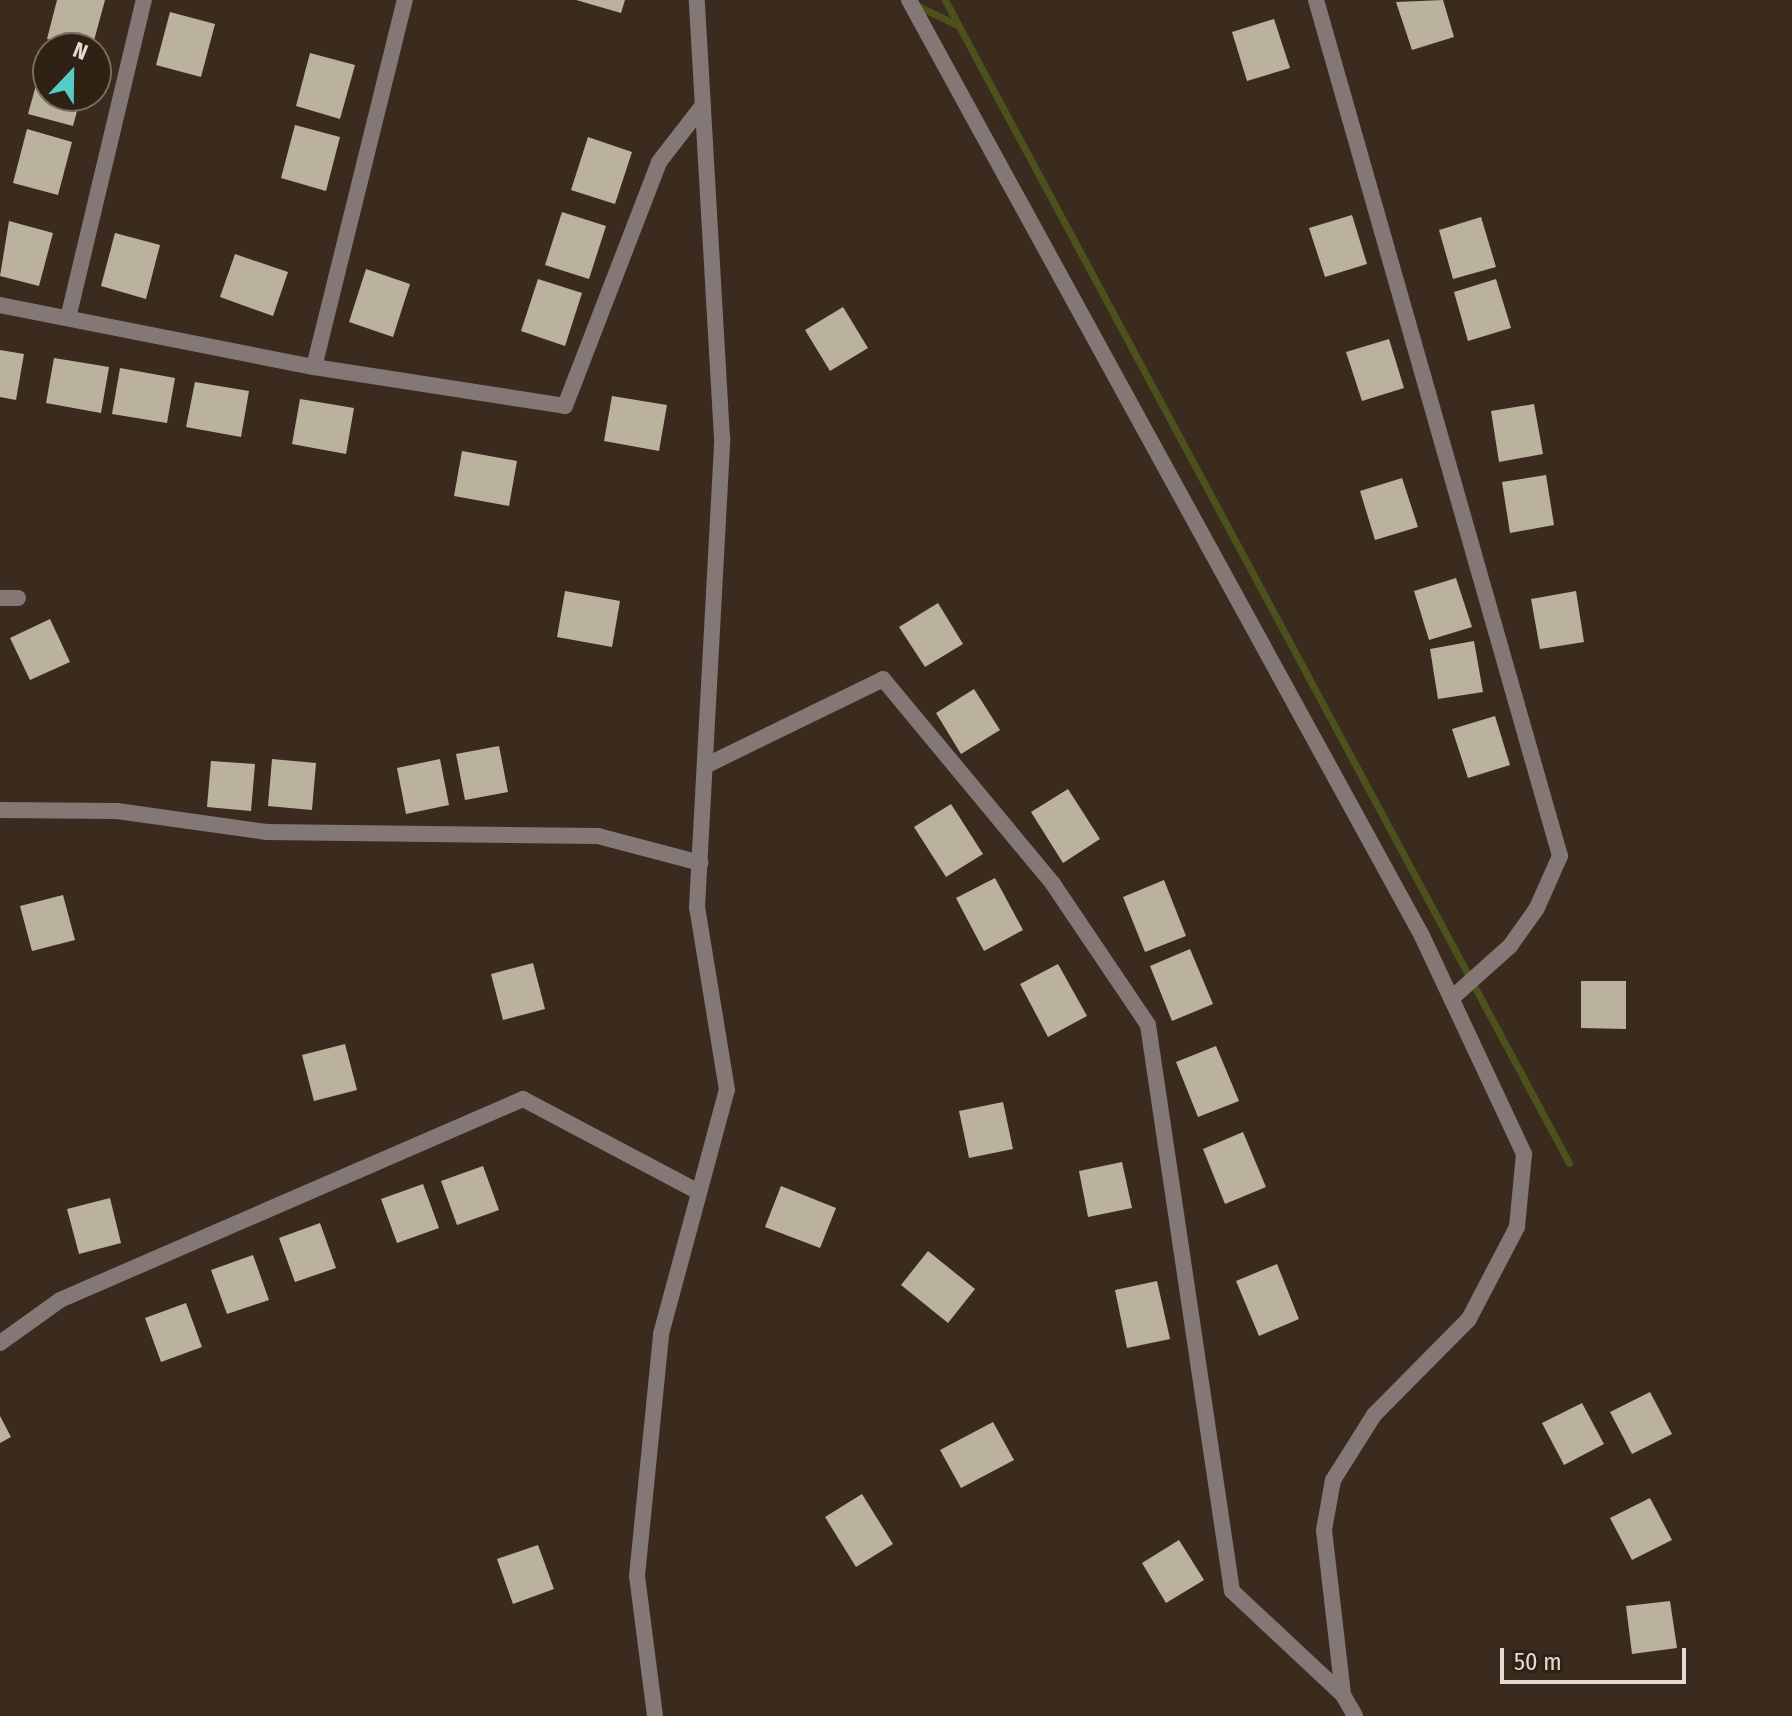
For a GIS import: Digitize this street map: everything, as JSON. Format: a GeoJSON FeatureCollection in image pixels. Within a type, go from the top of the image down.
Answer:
{"type":"FeatureCollection","features":[{"type":"Feature","properties":{"kind":"street"},"geometry":{"type":"LineString","coordinates":[[69,314],[144,0]]}},
{"type":"Feature","properties":{"kind":"street"},"geometry":{"type":"LineString","coordinates":[[314,367],[405,0]]}},
{"type":"Feature","properties":{"kind":"street"},"geometry":{"type":"LineString","coordinates":[[655,1716],[637,1576],[661,1334],[727,1090],[697,907],[722,438],[697,0]]}},
{"type":"Feature","properties":{"kind":"street"},"geometry":{"type":"LineString","coordinates":[[909,0],[1048,245],[1451,999],[1524,1154],[1517,1227],[1469,1319],[1374,1415],[1333,1480],[1324,1530],[1343,1695]]}},
{"type":"Feature","properties":{"kind":"street"},"geometry":{"type":"LineString","coordinates":[[1316,0],[1560,856],[1537,908],[1510,946],[1451,999]]}},
{"type":"Feature","properties":{"kind":"street"},"geometry":{"type":"LineString","coordinates":[[0,305],[69,314],[314,367],[565,406],[659,162],[703,105]]}},
{"type":"Feature","properties":{"kind":"street"},"geometry":{"type":"LineString","coordinates":[[0,598],[18,598]]}},
{"type":"Feature","properties":{"kind":"street"},"geometry":{"type":"LineString","coordinates":[[705,766],[883,679],[1061,897],[1148,1025],[1232,1591],[1343,1695],[1355,1716]]}},
{"type":"Feature","properties":{"kind":"street"},"geometry":{"type":"LineString","coordinates":[[0,810],[117,811],[298,833],[598,836],[700,863]]}},
{"type":"Feature","properties":{"kind":"street"},"geometry":{"type":"LineString","coordinates":[[0,1343],[60,1300],[523,1099],[699,1192]]}},
{"type":"Feature","properties":{"kind":"building"},"geometry":{"type":"Polygon","coordinates":[[[57,0],[105,0],[96,32],[49,32],[57,0]]]}},
{"type":"Feature","properties":{"kind":"building"},"geometry":{"type":"Polygon","coordinates":[[[576,0],[625,0],[621,13],[576,0]]]}},
{"type":"Feature","properties":{"kind":"building"},"geometry":{"type":"Polygon","coordinates":[[[1443,0],[1454,37],[1412,50],[1396,2],[1443,0]]]}},
{"type":"Feature","properties":{"kind":"building"},"geometry":{"type":"Polygon","coordinates":[[[170,12],[215,24],[201,77],[156,65],[170,12]]]}},
{"type":"Feature","properties":{"kind":"building"},"geometry":{"type":"Polygon","coordinates":[[[1274,19],[1290,68],[1247,81],[1232,32],[1274,19]]]}},
{"type":"Feature","properties":{"kind":"building"},"geometry":{"type":"Polygon","coordinates":[[[310,53],[355,65],[340,119],[296,106],[310,53]]]}},
{"type":"Feature","properties":{"kind":"building"},"geometry":{"type":"Polygon","coordinates":[[[32,100],[32,112],[77,112],[73,126],[28,114],[32,100]]]}},
{"type":"Feature","properties":{"kind":"building"},"geometry":{"type":"Polygon","coordinates":[[[295,125],[340,137],[326,191],[281,178],[295,125]]]}},
{"type":"Feature","properties":{"kind":"building"},"geometry":{"type":"Polygon","coordinates":[[[27,129],[72,142],[58,195],[13,183],[27,129]]]}},
{"type":"Feature","properties":{"kind":"building"},"geometry":{"type":"Polygon","coordinates":[[[588,137],[632,152],[615,204],[571,190],[588,137]]]}},
{"type":"Feature","properties":{"kind":"building"},"geometry":{"type":"Polygon","coordinates":[[[562,212],[606,226],[589,279],[545,265],[562,212]]]}},
{"type":"Feature","properties":{"kind":"building"},"geometry":{"type":"Polygon","coordinates":[[[1352,215],[1367,264],[1325,277],[1309,228],[1352,215]]]}},
{"type":"Feature","properties":{"kind":"building"},"geometry":{"type":"Polygon","coordinates":[[[1481,217],[1496,267],[1453,279],[1439,230],[1481,217]]]}},
{"type":"Feature","properties":{"kind":"building"},"geometry":{"type":"Polygon","coordinates":[[[9,221],[53,233],[39,286],[0,276],[9,221]]]}},
{"type":"Feature","properties":{"kind":"building"},"geometry":{"type":"Polygon","coordinates":[[[115,233],[160,245],[146,299],[101,286],[115,233]]]}},
{"type":"Feature","properties":{"kind":"building"},"geometry":{"type":"Polygon","coordinates":[[[235,254],[288,272],[273,316],[220,297],[235,254]]]}},
{"type":"Feature","properties":{"kind":"building"},"geometry":{"type":"Polygon","coordinates":[[[366,269],[410,284],[393,337],[349,322],[366,269]]]}},
{"type":"Feature","properties":{"kind":"building"},"geometry":{"type":"Polygon","coordinates":[[[538,279],[582,293],[565,346],[521,331],[538,279]]]}},
{"type":"Feature","properties":{"kind":"building"},"geometry":{"type":"Polygon","coordinates":[[[1496,279],[1511,328],[1468,341],[1454,292],[1496,279]]]}},
{"type":"Feature","properties":{"kind":"building"},"geometry":{"type":"Polygon","coordinates":[[[843,307],[868,348],[830,371],[805,330],[843,307]]]}},
{"type":"Feature","properties":{"kind":"building"},"geometry":{"type":"Polygon","coordinates":[[[1389,339],[1404,388],[1362,401],[1346,352],[1389,339]]]}},
{"type":"Feature","properties":{"kind":"building"},"geometry":{"type":"Polygon","coordinates":[[[0,350],[24,354],[16,400],[0,397],[0,350]]]}},
{"type":"Feature","properties":{"kind":"building"},"geometry":{"type":"Polygon","coordinates":[[[54,358],[109,367],[101,413],[46,403],[54,358]]]}},
{"type":"Feature","properties":{"kind":"building"},"geometry":{"type":"Polygon","coordinates":[[[120,368],[175,378],[167,423],[112,414],[120,368]]]}},
{"type":"Feature","properties":{"kind":"building"},"geometry":{"type":"Polygon","coordinates":[[[195,382],[249,391],[241,437],[186,427],[195,382]]]}},
{"type":"Feature","properties":{"kind":"building"},"geometry":{"type":"Polygon","coordinates":[[[612,396],[667,405],[659,451],[604,441],[612,396]]]}},
{"type":"Feature","properties":{"kind":"building"},"geometry":{"type":"Polygon","coordinates":[[[300,399],[354,408],[346,454],[292,444],[300,399]]]}},
{"type":"Feature","properties":{"kind":"building"},"geometry":{"type":"Polygon","coordinates":[[[1534,404],[1543,454],[1499,462],[1491,411],[1534,404]]]}},
{"type":"Feature","properties":{"kind":"building"},"geometry":{"type":"Polygon","coordinates":[[[462,451],[517,461],[509,506],[454,496],[462,451]]]}},
{"type":"Feature","properties":{"kind":"building"},"geometry":{"type":"Polygon","coordinates":[[[1546,475],[1554,525],[1510,533],[1502,482],[1546,475]]]}},
{"type":"Feature","properties":{"kind":"building"},"geometry":{"type":"Polygon","coordinates":[[[1402,478],[1418,527],[1375,540],[1360,491],[1402,478]]]}},
{"type":"Feature","properties":{"kind":"building"},"geometry":{"type":"Polygon","coordinates":[[[1456,578],[1472,627],[1429,640],[1414,591],[1456,578]]]}},
{"type":"Feature","properties":{"kind":"building"},"geometry":{"type":"Polygon","coordinates":[[[565,591],[620,601],[612,647],[557,637],[565,591]]]}},
{"type":"Feature","properties":{"kind":"building"},"geometry":{"type":"Polygon","coordinates":[[[1576,591],[1584,642],[1540,649],[1531,599],[1576,591]]]}},
{"type":"Feature","properties":{"kind":"building"},"geometry":{"type":"Polygon","coordinates":[[[938,603],[963,644],[925,667],[899,627],[938,603]]]}},
{"type":"Feature","properties":{"kind":"building"},"geometry":{"type":"Polygon","coordinates":[[[50,619],[70,662],[30,680],[10,638],[50,619]]]}},
{"type":"Feature","properties":{"kind":"building"},"geometry":{"type":"Polygon","coordinates":[[[1474,641],[1483,692],[1438,699],[1430,649],[1474,641]]]}},
{"type":"Feature","properties":{"kind":"building"},"geometry":{"type":"Polygon","coordinates":[[[974,689],[1000,730],[961,754],[936,713],[974,689]]]}},
{"type":"Feature","properties":{"kind":"building"},"geometry":{"type":"Polygon","coordinates":[[[1495,716],[1510,765],[1468,778],[1452,729],[1495,716]]]}},
{"type":"Feature","properties":{"kind":"building"},"geometry":{"type":"Polygon","coordinates":[[[499,746],[508,792],[465,800],[456,754],[499,746]]]}},
{"type":"Feature","properties":{"kind":"building"},"geometry":{"type":"Polygon","coordinates":[[[272,759],[316,763],[312,810],[268,806],[272,759]]]}},
{"type":"Feature","properties":{"kind":"building"},"geometry":{"type":"Polygon","coordinates":[[[440,759],[449,805],[406,814],[397,768],[440,759]]]}},
{"type":"Feature","properties":{"kind":"building"},"geometry":{"type":"Polygon","coordinates":[[[211,761],[255,764],[251,811],[207,807],[211,761]]]}},
{"type":"Feature","properties":{"kind":"building"},"geometry":{"type":"Polygon","coordinates":[[[1068,789],[1100,839],[1063,863],[1031,812],[1068,789]]]}},
{"type":"Feature","properties":{"kind":"building"},"geometry":{"type":"Polygon","coordinates":[[[951,804],[983,854],[946,877],[914,827],[951,804]]]}},
{"type":"Feature","properties":{"kind":"building"},"geometry":{"type":"Polygon","coordinates":[[[995,878],[1023,930],[984,951],[956,898],[995,878]]]}},
{"type":"Feature","properties":{"kind":"building"},"geometry":{"type":"Polygon","coordinates":[[[1164,880],[1186,936],[1145,952],[1123,897],[1164,880]]]}},
{"type":"Feature","properties":{"kind":"building"},"geometry":{"type":"Polygon","coordinates":[[[63,895],[75,940],[32,951],[20,906],[63,895]]]}},
{"type":"Feature","properties":{"kind":"building"},"geometry":{"type":"Polygon","coordinates":[[[1190,949],[1213,1004],[1172,1021],[1150,966],[1190,949]]]}},
{"type":"Feature","properties":{"kind":"building"},"geometry":{"type":"Polygon","coordinates":[[[533,963],[545,1009],[503,1020],[491,974],[533,963]]]}},
{"type":"Feature","properties":{"kind":"building"},"geometry":{"type":"Polygon","coordinates":[[[1058,964],[1087,1016],[1048,1037],[1020,984],[1058,964]]]}},
{"type":"Feature","properties":{"kind":"building"},"geometry":{"type":"Polygon","coordinates":[[[1581,981],[1626,981],[1626,1029],[1581,1028],[1581,981]]]}},
{"type":"Feature","properties":{"kind":"building"},"geometry":{"type":"Polygon","coordinates":[[[345,1044],[357,1090],[314,1101],[302,1055],[345,1044]]]}},
{"type":"Feature","properties":{"kind":"building"},"geometry":{"type":"Polygon","coordinates":[[[1216,1046],[1239,1101],[1198,1117],[1176,1062],[1216,1046]]]}},
{"type":"Feature","properties":{"kind":"building"},"geometry":{"type":"Polygon","coordinates":[[[1003,1102],[1013,1149],[969,1158],[959,1111],[1003,1102]]]}},
{"type":"Feature","properties":{"kind":"building"},"geometry":{"type":"Polygon","coordinates":[[[1243,1132],[1266,1187],[1225,1204],[1203,1149],[1243,1132]]]}},
{"type":"Feature","properties":{"kind":"building"},"geometry":{"type":"Polygon","coordinates":[[[1122,1162],[1132,1208],[1088,1217],[1079,1171],[1122,1162]]]}},
{"type":"Feature","properties":{"kind":"building"},"geometry":{"type":"Polygon","coordinates":[[[483,1166],[499,1210],[457,1225],[441,1181],[483,1166]]]}},
{"type":"Feature","properties":{"kind":"building"},"geometry":{"type":"Polygon","coordinates":[[[423,1184],[439,1228],[397,1243],[381,1199],[423,1184]]]}},
{"type":"Feature","properties":{"kind":"building"},"geometry":{"type":"Polygon","coordinates":[[[781,1186],[836,1208],[820,1248],[765,1227],[781,1186]]]}},
{"type":"Feature","properties":{"kind":"building"},"geometry":{"type":"Polygon","coordinates":[[[110,1198],[121,1243],[79,1254],[67,1209],[110,1198]]]}},
{"type":"Feature","properties":{"kind":"building"},"geometry":{"type":"Polygon","coordinates":[[[320,1223],[336,1268],[295,1282],[279,1238],[320,1223]]]}},
{"type":"Feature","properties":{"kind":"building"},"geometry":{"type":"Polygon","coordinates":[[[928,1251],[975,1289],[948,1323],[901,1285],[928,1251]]]}},
{"type":"Feature","properties":{"kind":"building"},"geometry":{"type":"Polygon","coordinates":[[[253,1255],[269,1300],[227,1314],[211,1270],[253,1255]]]}},
{"type":"Feature","properties":{"kind":"building"},"geometry":{"type":"Polygon","coordinates":[[[1277,1264],[1299,1319],[1259,1336],[1236,1281],[1277,1264]]]}},
{"type":"Feature","properties":{"kind":"building"},"geometry":{"type":"Polygon","coordinates":[[[1157,1281],[1170,1339],[1127,1348],[1115,1290],[1157,1281]]]}},
{"type":"Feature","properties":{"kind":"building"},"geometry":{"type":"Polygon","coordinates":[[[186,1303],[202,1347],[161,1362],[145,1318],[186,1303]]]}},
{"type":"Feature","properties":{"kind":"building"},"geometry":{"type":"Polygon","coordinates":[[[1650,1392],[1672,1434],[1632,1454],[1610,1412],[1650,1392]]]}},
{"type":"Feature","properties":{"kind":"building"},"geometry":{"type":"Polygon","coordinates":[[[1582,1403],[1604,1444],[1564,1465],[1542,1423],[1582,1403]]]}},
{"type":"Feature","properties":{"kind":"building"},"geometry":{"type":"Polygon","coordinates":[[[0,1416],[11,1437],[0,1443],[0,1416]]]}},
{"type":"Feature","properties":{"kind":"building"},"geometry":{"type":"Polygon","coordinates":[[[993,1422],[1014,1460],[961,1488],[940,1450],[993,1422]]]}},
{"type":"Feature","properties":{"kind":"building"},"geometry":{"type":"Polygon","coordinates":[[[862,1494],[893,1544],[856,1567],[825,1517],[862,1494]]]}},
{"type":"Feature","properties":{"kind":"building"},"geometry":{"type":"Polygon","coordinates":[[[1650,1498],[1672,1540],[1632,1560],[1610,1518],[1650,1498]]]}},
{"type":"Feature","properties":{"kind":"building"},"geometry":{"type":"Polygon","coordinates":[[[1179,1540],[1204,1580],[1166,1603],[1142,1563],[1179,1540]]]}},
{"type":"Feature","properties":{"kind":"building"},"geometry":{"type":"Polygon","coordinates":[[[538,1545],[554,1589],[513,1604],[497,1559],[538,1545]]]}},
{"type":"Feature","properties":{"kind":"building"},"geometry":{"type":"Polygon","coordinates":[[[1670,1601],[1677,1648],[1632,1654],[1626,1606],[1670,1601]]]}},
{"type":"Feature","properties":{"kind":"waterway"},"geometry":{"type":"LineString","coordinates":[[945,0],[1569,1163]]}},
{"type":"Feature","properties":{"kind":"waterway"},"geometry":{"type":"LineString","coordinates":[[914,4],[955,24]]}}]}
